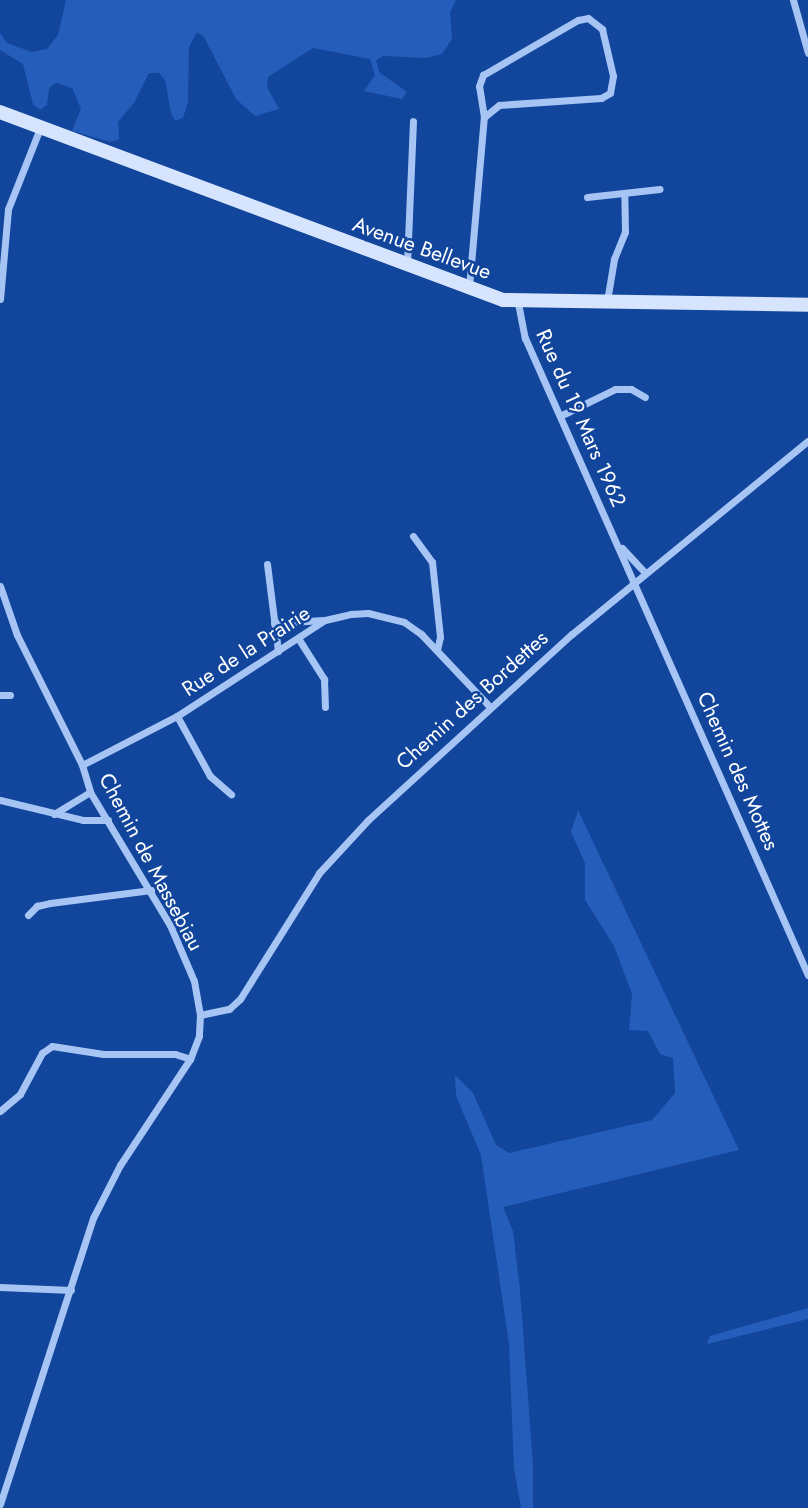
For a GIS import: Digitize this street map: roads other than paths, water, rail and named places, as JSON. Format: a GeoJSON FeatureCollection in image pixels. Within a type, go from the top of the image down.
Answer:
{"type":"FeatureCollection","features":[{"type":"Feature","properties":{"kind":"main road","name":"Avenue Bellevue"},"geometry":{"type":"LineString","coordinates":[[0,112],[469,288],[518,303],[607,301],[808,305]]}},
{"type":"Feature","properties":{"kind":"street"},"geometry":{"type":"LineString","coordinates":[[793,0],[808,52]]}},
{"type":"Feature","properties":{"kind":"street"},"geometry":{"type":"LineString","coordinates":[[469,288],[484,117],[479,86],[489,69],[578,20],[588,18],[601,29],[613,76],[610,93],[601,98],[499,105],[484,117]]}},
{"type":"Feature","properties":{"kind":"street"},"geometry":{"type":"LineString","coordinates":[[407,265],[413,121]]}},
{"type":"Feature","properties":{"kind":"street"},"geometry":{"type":"LineString","coordinates":[[0,299],[8,209],[40,128]]}},
{"type":"Feature","properties":{"kind":"street"},"geometry":{"type":"LineString","coordinates":[[587,197],[660,189]]}},
{"type":"Feature","properties":{"kind":"street"},"geometry":{"type":"LineString","coordinates":[[607,301],[614,259],[625,232],[624,193]]}},
{"type":"Feature","properties":{"kind":"street","name":"Rue du 19 Mars 1962"},"geometry":{"type":"LineString","coordinates":[[518,303],[525,338],[562,415],[634,582]]}},
{"type":"Feature","properties":{"kind":"street"},"geometry":{"type":"LineString","coordinates":[[562,415],[615,390],[631,389],[645,397]]}},
{"type":"Feature","properties":{"kind":"street","name":"Chemin des Bordettes"},"geometry":{"type":"LineString","coordinates":[[200,1015],[229,1009],[240,999],[337,852],[490,707],[634,582],[808,441]]}},
{"type":"Feature","properties":{"kind":"street"},"geometry":{"type":"LineString","coordinates":[[413,536],[432,562],[440,637],[437,650]]}},
{"type":"Feature","properties":{"kind":"street","name":"Rue du 19 Mars 1962"},"geometry":{"type":"LineString","coordinates":[[620,545],[645,573]]}},
{"type":"Feature","properties":{"kind":"street"},"geometry":{"type":"LineString","coordinates":[[267,564],[278,651]]}},
{"type":"Feature","properties":{"kind":"street","name":"Chemin des Mottes"},"geometry":{"type":"LineString","coordinates":[[634,582],[808,975]]}},
{"type":"Feature","properties":{"kind":"street","name":"Chemin de Massebiau"},"geometry":{"type":"LineString","coordinates":[[0,586],[2,600],[37,680],[82,765],[90,792],[151,890],[194,981],[200,1015],[199,1036],[190,1059],[104,1194],[0,1504]]}},
{"type":"Feature","properties":{"kind":"street","name":"Rue de la Prairie"},"geometry":{"type":"LineString","coordinates":[[82,765],[177,716],[325,621],[351,614],[386,617],[404,622],[437,650],[490,707]]}},
{"type":"Feature","properties":{"kind":"street"},"geometry":{"type":"LineString","coordinates":[[274,623],[325,621]]}},
{"type":"Feature","properties":{"kind":"street"},"geometry":{"type":"LineString","coordinates":[[299,638],[324,679],[325,707]]}},
{"type":"Feature","properties":{"kind":"street"},"geometry":{"type":"LineString","coordinates":[[0,695],[10,695]]}},
{"type":"Feature","properties":{"kind":"street"},"geometry":{"type":"LineString","coordinates":[[177,716],[210,776],[231,794]]}},
{"type":"Feature","properties":{"kind":"street"},"geometry":{"type":"LineString","coordinates":[[53,815],[90,792]]}},
{"type":"Feature","properties":{"kind":"street"},"geometry":{"type":"LineString","coordinates":[[0,800],[53,815],[108,820]]}},
{"type":"Feature","properties":{"kind":"street"},"geometry":{"type":"LineString","coordinates":[[28,915],[37,906],[50,903],[151,890]]}},
{"type":"Feature","properties":{"kind":"street"},"geometry":{"type":"LineString","coordinates":[[0,1111],[20,1094],[42,1053],[52,1046],[103,1054],[175,1054],[190,1059]]}},
{"type":"Feature","properties":{"kind":"street"},"geometry":{"type":"LineString","coordinates":[[0,1287],[71,1290]]}}]}
